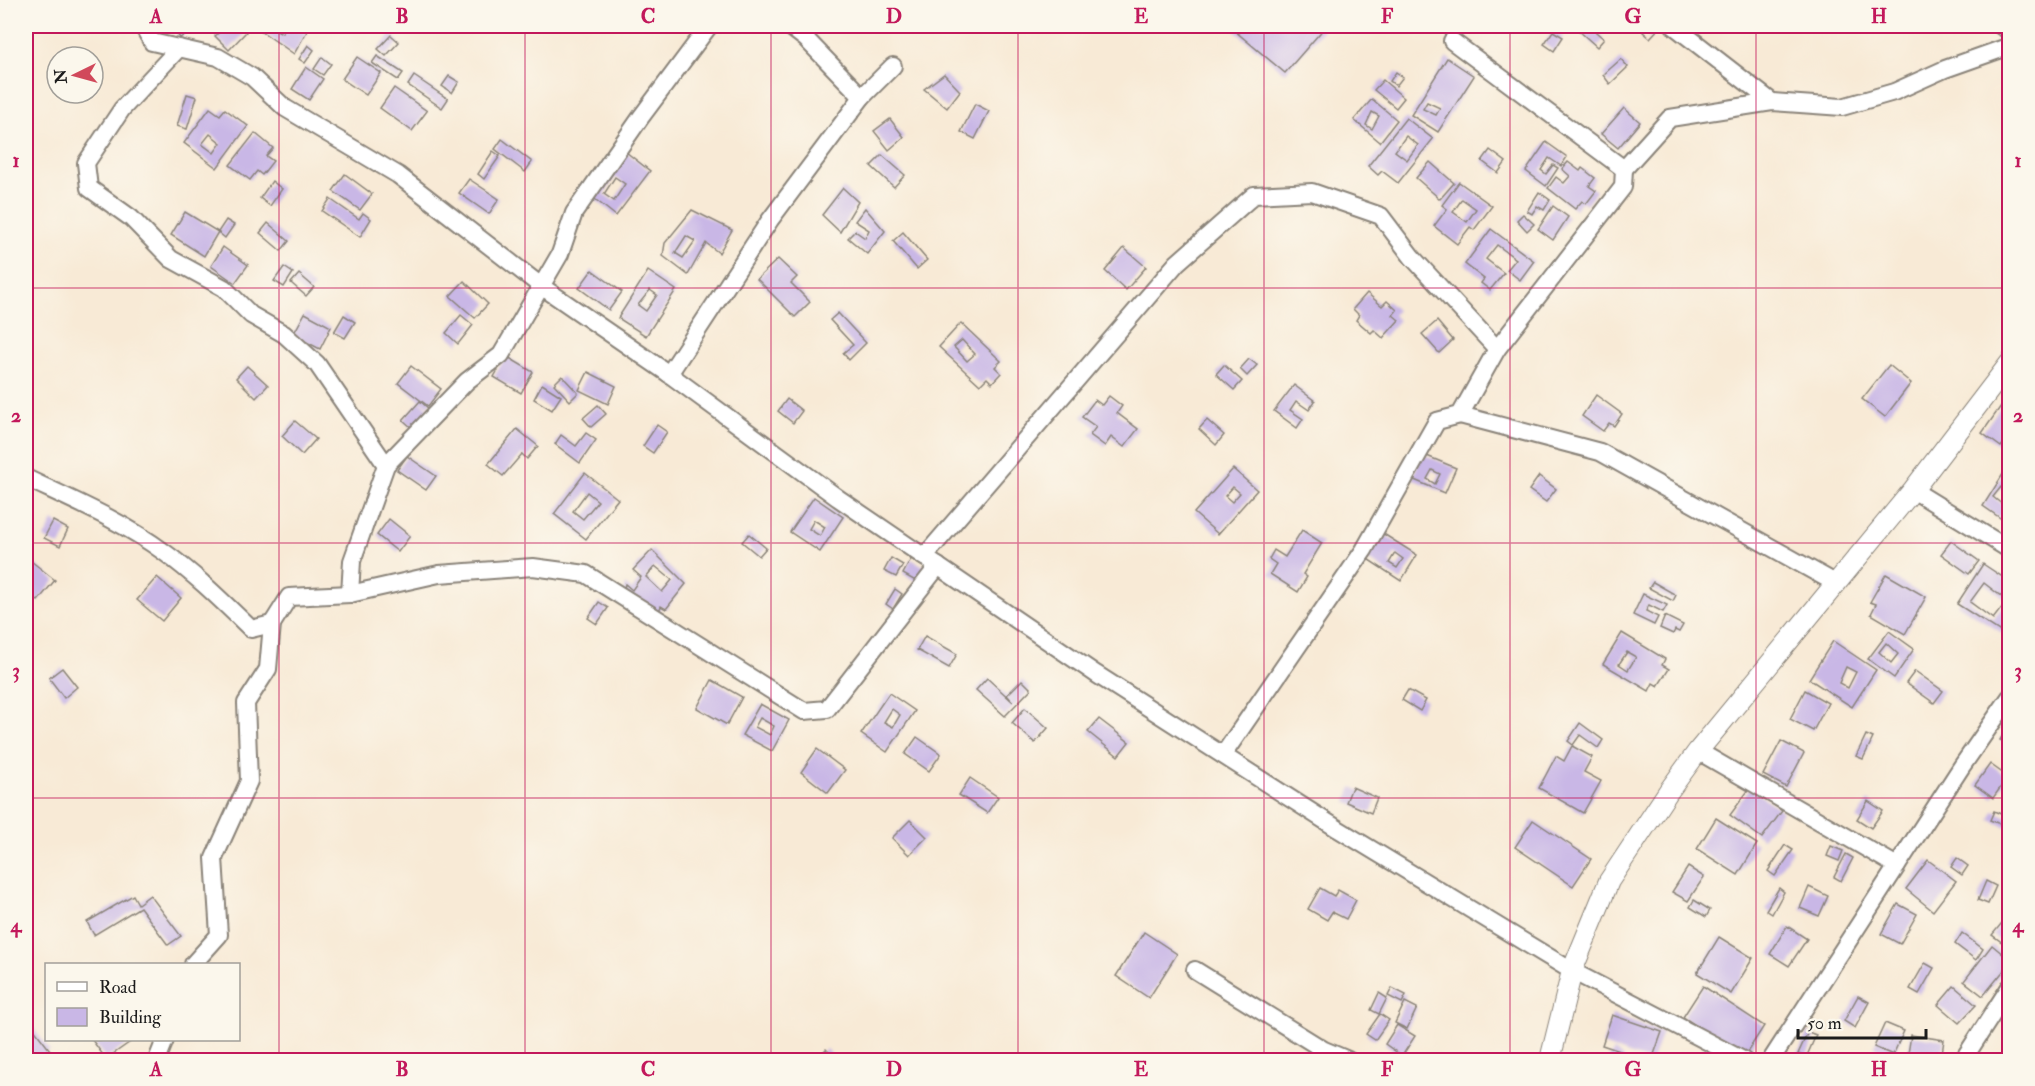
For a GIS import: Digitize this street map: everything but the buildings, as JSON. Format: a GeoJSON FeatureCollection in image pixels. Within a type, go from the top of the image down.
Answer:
{"type":"FeatureCollection","features":[{"type":"Feature","properties":{"kind":"street"},"geometry":{"type":"LineString","coordinates":[[143,26],[152,42],[218,57],[252,77],[285,108],[398,175],[541,286],[669,374],[838,498],[1096,674],[1338,829],[1572,971],[1743,1060]]}},
{"type":"Feature","properties":{"kind":"street"},"geometry":{"type":"LineString","coordinates":[[350,594],[352,561],[386,465],[467,381],[501,355],[560,254],[574,213],[640,117],[710,26]]}},
{"type":"Feature","properties":{"kind":"street"},"geometry":{"type":"LineString","coordinates":[[789,26],[806,39],[862,97]]}},
{"type":"Feature","properties":{"kind":"street"},"geometry":{"type":"LineString","coordinates":[[1674,26],[1772,102]]}},
{"type":"Feature","properties":{"kind":"street"},"geometry":{"type":"LineString","coordinates":[[2001,26],[2010,31]]}},
{"type":"Feature","properties":{"kind":"street"},"geometry":{"type":"LineString","coordinates":[[1452,41],[1624,169]]}},
{"type":"Feature","properties":{"kind":"street"},"geometry":{"type":"LineString","coordinates":[[1460,415],[1497,350],[1623,187],[1624,169],[1670,118],[1772,102],[1842,107],[1894,92],[1946,69],[2010,46]]}},
{"type":"Feature","properties":{"kind":"street"},"geometry":{"type":"LineString","coordinates":[[179,48],[122,109],[86,163],[89,188],[131,218],[171,259],[224,288],[251,315],[284,334],[317,364],[386,465]]}},
{"type":"Feature","properties":{"kind":"street"},"geometry":{"type":"LineString","coordinates":[[669,374],[770,220],[862,97],[893,66]]}},
{"type":"Feature","properties":{"kind":"street"},"geometry":{"type":"LineString","coordinates":[[194,963],[219,935],[214,858],[249,781],[246,703],[268,669],[272,624],[289,597],[350,594],[439,574],[533,567],[586,574],[804,711],[827,709],[931,562],[1177,263],[1254,195],[1312,192],[1382,216],[1412,257],[1497,350]]}},
{"type":"Feature","properties":{"kind":"street"},"geometry":{"type":"LineString","coordinates":[[1550,1060],[1572,971],[1609,881],[1698,751],[1913,490],[2010,363]]}},
{"type":"Feature","properties":{"kind":"street"},"geometry":{"type":"LineString","coordinates":[[1223,755],[1364,550],[1437,421],[1460,415],[1600,452],[1837,584]]}},
{"type":"Feature","properties":{"kind":"street"},"geometry":{"type":"LineString","coordinates":[[26,478],[105,516],[162,551],[203,582],[251,629],[272,624]]}},
{"type":"Feature","properties":{"kind":"street"},"geometry":{"type":"LineString","coordinates":[[1913,490],[2010,550]]}},
{"type":"Feature","properties":{"kind":"street"},"geometry":{"type":"LineString","coordinates":[[1771,1060],[2010,697]]}},
{"type":"Feature","properties":{"kind":"street"},"geometry":{"type":"LineString","coordinates":[[1698,751],[1897,867]]}},
{"type":"Feature","properties":{"kind":"street"},"geometry":{"type":"LineString","coordinates":[[1195,970],[1324,1050],[1348,1060]]}},
{"type":"Feature","properties":{"kind":"street"},"geometry":{"type":"LineString","coordinates":[[1963,1060],[2010,987]]}},
{"type":"Feature","properties":{"kind":"street"},"geometry":{"type":"LineString","coordinates":[[157,1060],[165,1041]]}}]}
